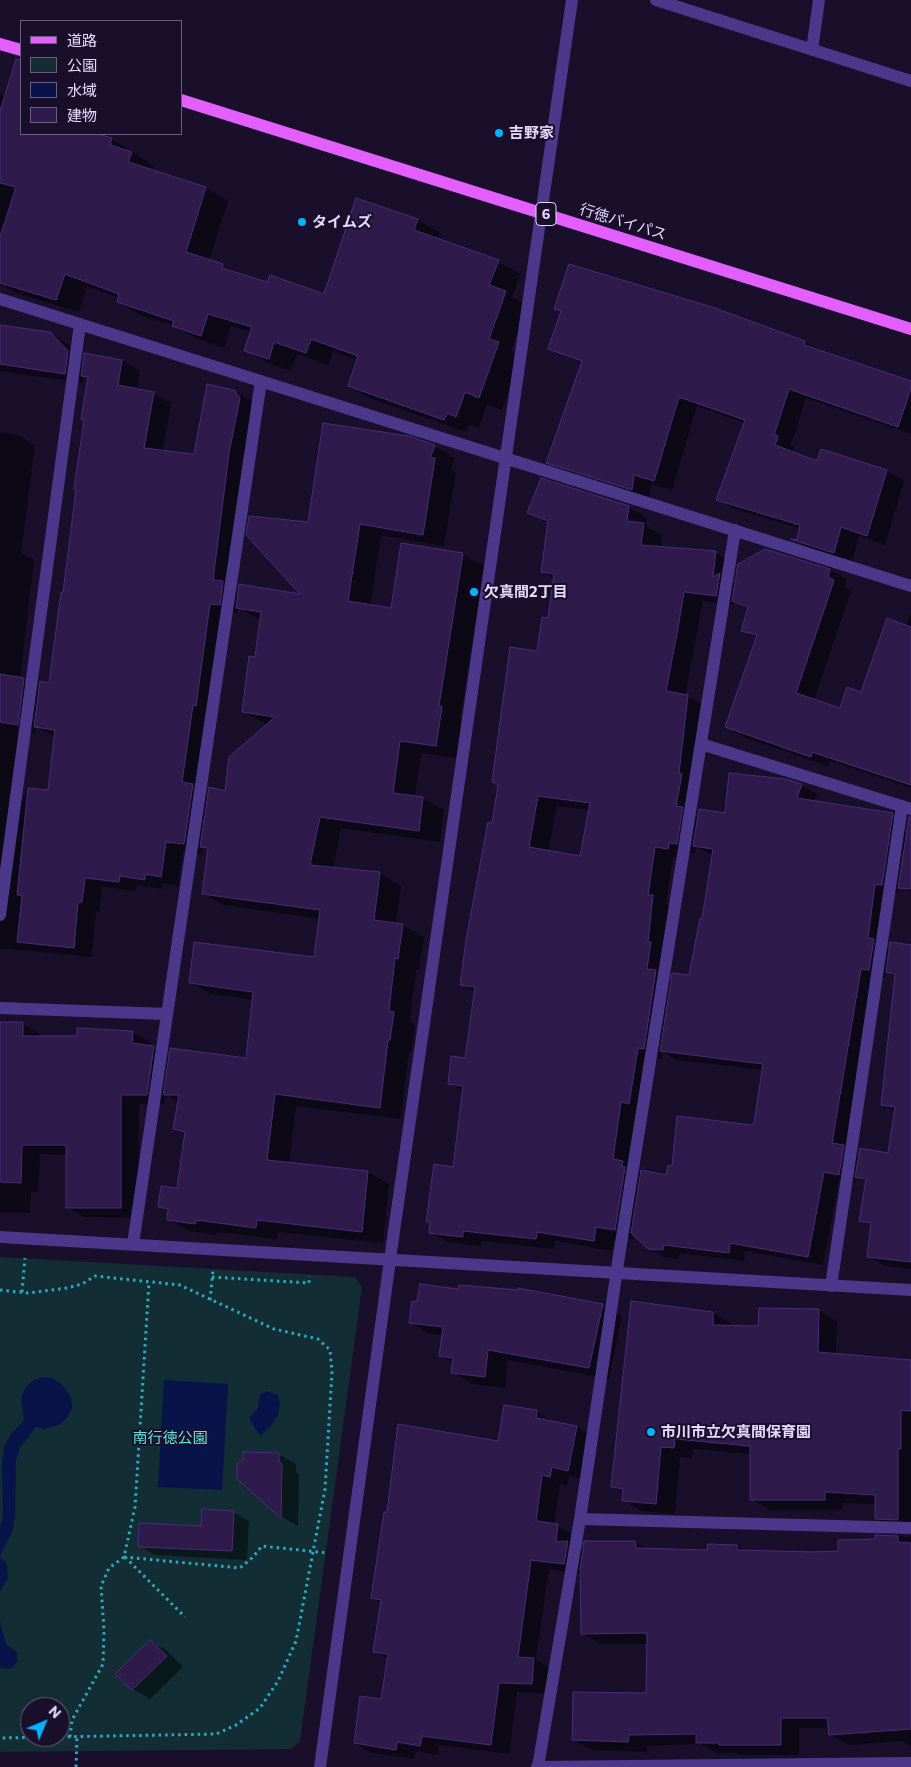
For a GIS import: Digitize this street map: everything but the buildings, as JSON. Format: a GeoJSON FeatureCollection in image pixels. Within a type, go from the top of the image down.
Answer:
{"type":"FeatureCollection","features":[{"type":"Feature","properties":{"kind":"main road"},"geometry":{"type":"LineString","coordinates":[[0,44],[20,50]]}},
{"type":"Feature","properties":{"kind":"main road","name":"行徳バイパス"},"geometry":{"type":"LineString","coordinates":[[182,100],[911,329]]}},
{"type":"Feature","properties":{"kind":"street"},"geometry":{"type":"LineString","coordinates":[[320,1767],[390,1259],[572,0]]}},
{"type":"Feature","properties":{"kind":"street"},"geometry":{"type":"LineString","coordinates":[[656,0],[911,81]]}},
{"type":"Feature","properties":{"kind":"street"},"geometry":{"type":"LineString","coordinates":[[812,50],[819,0]]}},
{"type":"Feature","properties":{"kind":"street"},"geometry":{"type":"LineString","coordinates":[[0,299],[911,586]]}},
{"type":"Feature","properties":{"kind":"street"},"geometry":{"type":"LineString","coordinates":[[0,915],[80,324]]}},
{"type":"Feature","properties":{"kind":"street"},"geometry":{"type":"LineString","coordinates":[[132,1244],[261,381]]}},
{"type":"Feature","properties":{"kind":"street"},"geometry":{"type":"LineString","coordinates":[[735,530],[617,1271],[580,1519],[538,1767],[911,1763]]}},
{"type":"Feature","properties":{"kind":"street"},"geometry":{"type":"LineString","coordinates":[[701,744],[906,808],[831,1286]]}},
{"type":"Feature","properties":{"kind":"street"},"geometry":{"type":"LineString","coordinates":[[0,1008],[167,1014]]}},
{"type":"Feature","properties":{"kind":"street"},"geometry":{"type":"LineString","coordinates":[[0,1237],[617,1271],[911,1290]]}},
{"type":"Feature","properties":{"kind":"street"},"geometry":{"type":"LineString","coordinates":[[580,1519],[911,1528]]}},
{"type":"Feature","properties":{"kind":"path"},"geometry":{"type":"LineString","coordinates":[[22,1292],[25,1256]]}},
{"type":"Feature","properties":{"kind":"path"},"geometry":{"type":"LineString","coordinates":[[210,1300],[213,1267]]}},
{"type":"Feature","properties":{"kind":"path"},"geometry":{"type":"LineString","coordinates":[[212,1277],[309,1283],[310,1272]]}},
{"type":"Feature","properties":{"kind":"path"},"geometry":{"type":"LineString","coordinates":[[0,1290],[22,1292],[67,1288],[82,1284],[95,1276],[180,1285],[274,1329],[318,1339],[330,1350],[332,1372],[325,1489],[296,1642],[278,1681],[260,1708],[236,1725],[216,1734],[70,1738],[72,1720],[103,1664],[104,1630],[101,1586],[109,1568],[124,1557],[135,1507],[149,1282]]}},
{"type":"Feature","properties":{"kind":"path"},"geometry":{"type":"LineString","coordinates":[[124,1557],[240,1568],[262,1546],[330,1553]]}},
{"type":"Feature","properties":{"kind":"path"},"geometry":{"type":"LineString","coordinates":[[124,1557],[185,1617]]}},
{"type":"Feature","properties":{"kind":"path"},"geometry":{"type":"LineString","coordinates":[[76,1767],[77,1737]]}},
{"type":"Feature","properties":{"kind":"path"},"geometry":{"type":"LineString","coordinates":[[0,1738],[20,1738]]}},
{"type":"Feature","properties":{"kind":"green space","name":"南行徳公園"},"geometry":{"type":"Polygon","coordinates":[[[0,1257],[355,1277],[362,1287],[300,1741],[291,1749],[0,1752],[0,1257]]]}},
{"type":"Feature","properties":{"kind":"water"},"geometry":{"type":"Polygon","coordinates":[[[44,1377],[52,1378],[62,1385],[71,1397],[72,1408],[67,1418],[59,1425],[44,1429],[36,1427],[20,1448],[16,1460],[15,1517],[12,1532],[0,1556],[0,1526],[3,1518],[2,1465],[4,1447],[11,1434],[24,1420],[21,1398],[25,1388],[34,1380],[44,1377]]]}},
{"type":"Feature","properties":{"kind":"water"},"geometry":{"type":"Polygon","coordinates":[[[164,1380],[228,1384],[222,1490],[158,1487],[164,1380]]]}},
{"type":"Feature","properties":{"kind":"water"},"geometry":{"type":"Polygon","coordinates":[[[266,1391],[278,1395],[280,1404],[278,1415],[271,1426],[260,1436],[249,1418],[258,1408],[260,1395],[266,1391]]]}},
{"type":"Feature","properties":{"kind":"water"},"geometry":{"type":"Polygon","coordinates":[[[0,1556],[7,1564],[8,1578],[0,1592],[0,1556]]]}},
{"type":"Feature","properties":{"kind":"water"},"geometry":{"type":"Polygon","coordinates":[[[0,1622],[6,1644],[17,1652],[17,1662],[11,1669],[0,1668],[0,1622]]]}},
{"type":"Feature","properties":{"kind":"place","name":"吉野家"},"geometry":{"type":"Point","coordinates":[499,133]}},
{"type":"Feature","properties":{"kind":"place","name":"タイムズ"},"geometry":{"type":"Point","coordinates":[302,222]}},
{"type":"Feature","properties":{"kind":"place","name":"欠真間2丁目"},"geometry":{"type":"Point","coordinates":[474,592]}},
{"type":"Feature","properties":{"kind":"place","name":"市川市立欠真間保育園"},"geometry":{"type":"Point","coordinates":[651,1432]}}]}
